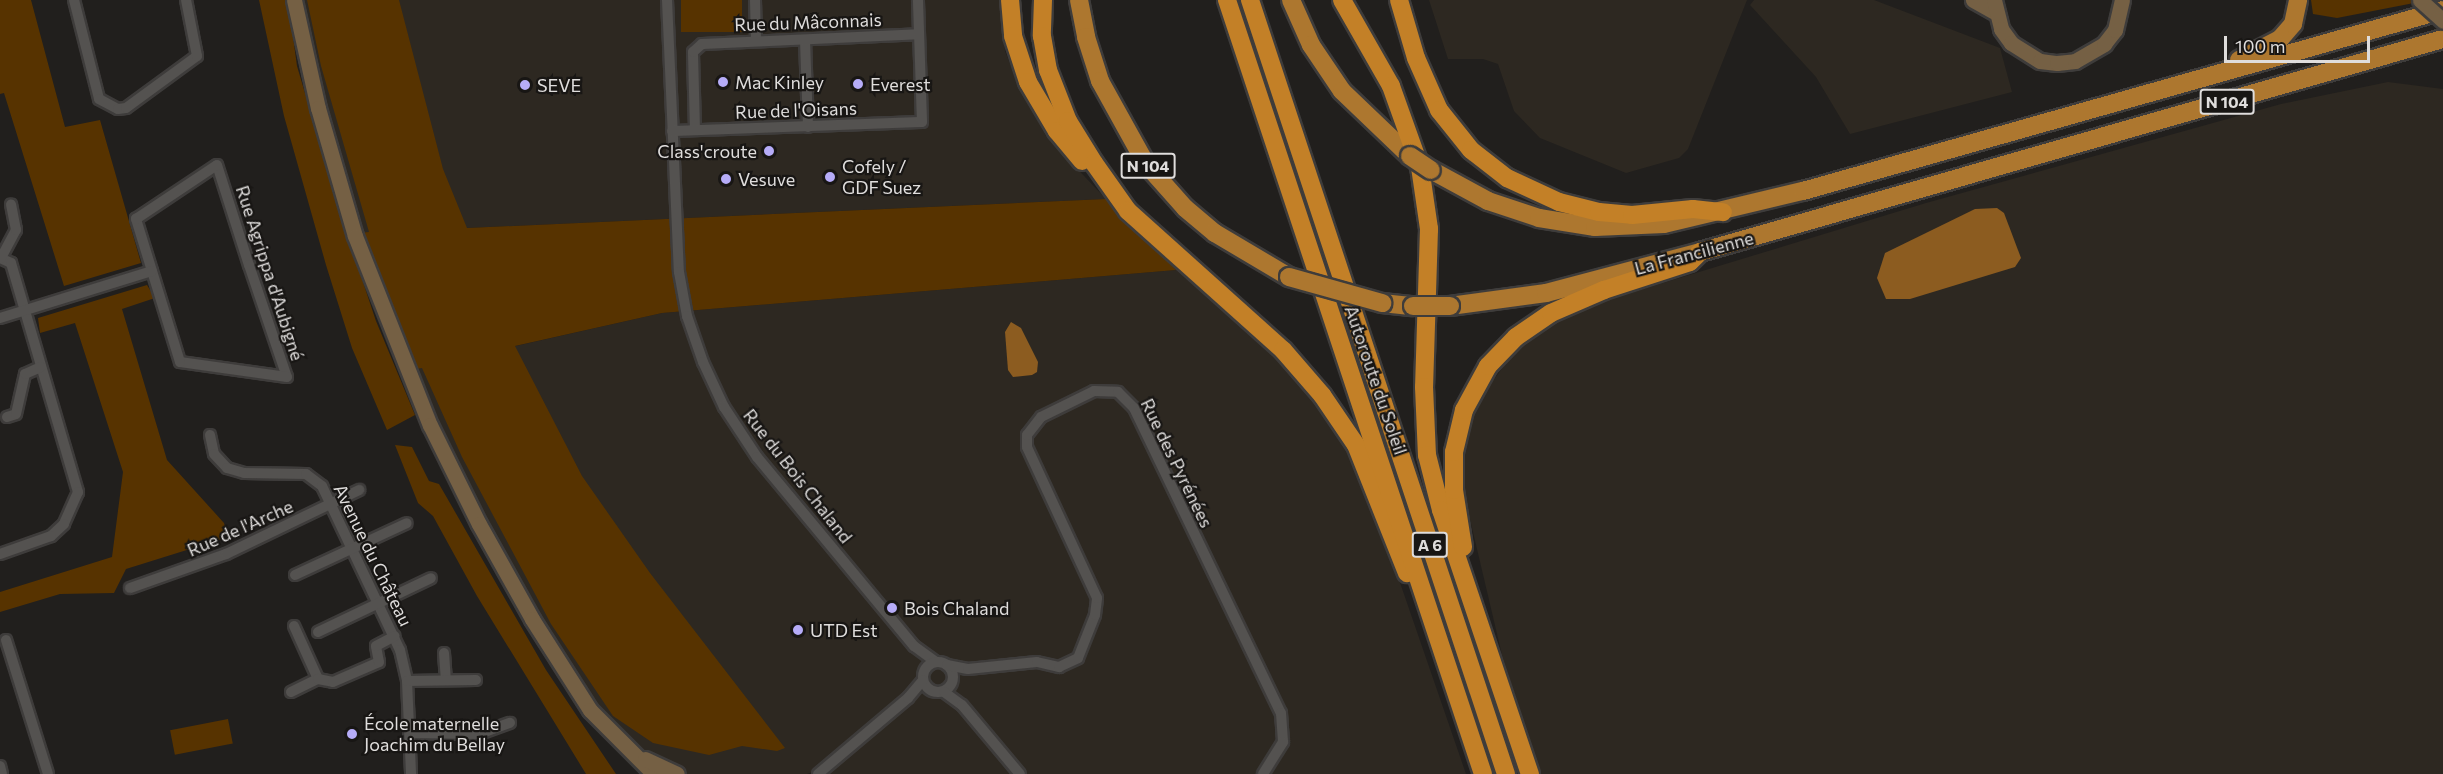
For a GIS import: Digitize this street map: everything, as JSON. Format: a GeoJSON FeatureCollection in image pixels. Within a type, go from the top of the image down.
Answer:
{"type":"FeatureCollection","features":[{"type":"Feature","properties":{"kind":"highway"},"geometry":{"type":"LineString","coordinates":[[1010,0],[1013,36],[1028,82],[1057,131],[1116,198],[1165,247],[1276,343],[1323,395],[1356,445],[1400,561],[1423,600]]}},
{"type":"Feature","properties":{"kind":"highway"},"geometry":{"type":"LineString","coordinates":[[1043,0],[1044,50],[1059,102],[1116,198]]}},
{"type":"Feature","properties":{"kind":"highway","name":"La Francilienne"},"geometry":{"type":"LineString","coordinates":[[1079,0],[1086,37],[1100,81],[1115,115],[1146,164],[1200,221],[1289,277],[1382,303],[1413,306],[1450,306],[1546,292],[1700,252],[2443,39]]}},
{"type":"Feature","properties":{"kind":"highway","name":"Autoroute du Soleil"},"geometry":{"type":"LineString","coordinates":[[1227,0],[1392,493],[1423,600],[1483,774]]}},
{"type":"Feature","properties":{"kind":"highway","name":"Autoroute du Soleil"},"geometry":{"type":"LineString","coordinates":[[1250,0],[1506,774]]}},
{"type":"Feature","properties":{"kind":"highway","name":"La Francilienne"},"geometry":{"type":"LineString","coordinates":[[1291,0],[1311,45],[1342,91],[1410,156],[1431,170],[1504,207],[1577,225],[1650,226],[1723,212],[2443,11]]}},
{"type":"Feature","properties":{"kind":"highway"},"geometry":{"type":"LineString","coordinates":[[1342,0],[1391,86],[1420,167],[1429,247],[1424,396],[1427,454],[1441,510],[1530,774]]}},
{"type":"Feature","properties":{"kind":"highway"},"geometry":{"type":"LineString","coordinates":[[1400,0],[1416,58],[1440,110],[1472,150],[1507,178],[1559,202],[1599,212],[1632,215],[1693,209],[1723,212]]}},
{"type":"Feature","properties":{"kind":"highway"},"geometry":{"type":"LineString","coordinates":[[2223,72],[2242,57],[2280,39],[2293,24],[2298,0]]}},
{"type":"Feature","properties":{"kind":"highway"},"geometry":{"type":"LineString","coordinates":[[1491,653],[1462,543],[1454,490],[1456,439],[1471,394],[1496,356],[1530,326],[1604,290],[1690,262],[1700,252]]}},
{"type":"Feature","properties":{"kind":"main road"},"geometry":{"type":"LineString","coordinates":[[294,0],[318,108],[355,236],[430,425],[479,524],[532,619],[590,710],[654,774]]}},
{"type":"Feature","properties":{"kind":"main road"},"geometry":{"type":"LineString","coordinates":[[1973,0],[1994,6],[2011,43],[2040,61],[2057,63],[2091,55],[2104,44],[2115,30],[2122,0]]}},
{"type":"Feature","properties":{"kind":"main road"},"geometry":{"type":"LineString","coordinates":[[2420,0],[2443,21]]}},
{"type":"Feature","properties":{"kind":"main road"},"geometry":{"type":"LineString","coordinates":[[2430,0],[2443,11]]}},
{"type":"Feature","properties":{"kind":"main road"},"geometry":{"type":"LineString","coordinates":[[625,747],[677,774]]}},
{"type":"Feature","properties":{"kind":"street"},"geometry":{"type":"LineString","coordinates":[[74,0],[99,99],[118,109],[126,108],[197,56],[186,0]]}},
{"type":"Feature","properties":{"kind":"street","name":"Rue du Bois Chaland"},"geometry":{"type":"LineString","coordinates":[[667,0],[674,202],[679,272],[687,316],[724,407],[758,457],[914,646]]}},
{"type":"Feature","properties":{"kind":"street"},"geometry":{"type":"LineString","coordinates":[[755,0],[756,41]]}},
{"type":"Feature","properties":{"kind":"street"},"geometry":{"type":"LineString","coordinates":[[918,0],[919,34]]}},
{"type":"Feature","properties":{"kind":"street","name":"Rue de l'Oisans"},"geometry":{"type":"LineString","coordinates":[[672,131],[922,122],[919,34]]}},
{"type":"Feature","properties":{"kind":"street","name":"Rue du Mâconnais"},"geometry":{"type":"LineString","coordinates":[[695,129],[693,62],[698,46],[756,41],[919,34]]}},
{"type":"Feature","properties":{"kind":"street"},"geometry":{"type":"LineString","coordinates":[[805,40],[808,127]]}},
{"type":"Feature","properties":{"kind":"street","name":"Rue Agrippa d'Aubigné"},"geometry":{"type":"LineString","coordinates":[[217,165],[287,377],[180,362],[153,271],[136,219],[217,165]]}},
{"type":"Feature","properties":{"kind":"street"},"geometry":{"type":"LineString","coordinates":[[0,554],[51,536],[64,524],[78,492],[11,263],[0,258],[16,230],[11,204]]}},
{"type":"Feature","properties":{"kind":"street"},"geometry":{"type":"LineString","coordinates":[[0,318],[153,271]]}},
{"type":"Feature","properties":{"kind":"street"},"geometry":{"type":"LineString","coordinates":[[7,417],[16,414],[25,374],[41,367]]}},
{"type":"Feature","properties":{"kind":"street","name":"Rue des Pyrénées"},"geometry":{"type":"LineString","coordinates":[[942,664],[968,669],[1024,662],[1059,666],[1077,658],[1083,649],[1097,598],[1027,447],[1027,435],[1041,417],[1094,391],[1118,392],[1134,408],[1281,713],[1283,742],[1263,774]]}},
{"type":"Feature","properties":{"kind":"street","name":"Avenue du Château"},"geometry":{"type":"LineString","coordinates":[[210,435],[214,454],[227,468],[244,473],[306,474],[321,486],[332,504],[395,636],[407,681],[411,774]]}},
{"type":"Feature","properties":{"kind":"street","name":"Rue de l'Arche"},"geometry":{"type":"LineString","coordinates":[[130,588],[226,555],[359,490]]}},
{"type":"Feature","properties":{"kind":"street"},"geometry":{"type":"LineString","coordinates":[[295,575],[407,523]]}},
{"type":"Feature","properties":{"kind":"street"},"geometry":{"type":"LineString","coordinates":[[318,632],[431,578]]}},
{"type":"Feature","properties":{"kind":"street"},"geometry":{"type":"LineString","coordinates":[[294,626],[318,680]]}},
{"type":"Feature","properties":{"kind":"street"},"geometry":{"type":"LineString","coordinates":[[291,692],[318,680],[333,682],[379,662],[376,646],[395,636]]}},
{"type":"Feature","properties":{"kind":"street"},"geometry":{"type":"LineString","coordinates":[[6,640],[48,774]]}},
{"type":"Feature","properties":{"kind":"street"},"geometry":{"type":"LineString","coordinates":[[914,646],[942,664],[953,682],[962,705],[1020,774]]}},
{"type":"Feature","properties":{"kind":"street"},"geometry":{"type":"LineString","coordinates":[[914,646],[924,675],[938,692],[962,705]]}},
{"type":"Feature","properties":{"kind":"street"},"geometry":{"type":"LineString","coordinates":[[444,653],[446,680]]}},
{"type":"Feature","properties":{"kind":"street"},"geometry":{"type":"LineString","coordinates":[[808,774],[820,771],[908,698],[924,675],[942,664]]}},
{"type":"Feature","properties":{"kind":"street","name":"Rue des Pyrénées"},"geometry":{"type":"LineString","coordinates":[[938,692],[968,669]]}},
{"type":"Feature","properties":{"kind":"street"},"geometry":{"type":"LineString","coordinates":[[407,681],[476,680]]}},
{"type":"Feature","properties":{"kind":"street"},"geometry":{"type":"LineString","coordinates":[[908,698],[938,692]]}},
{"type":"Feature","properties":{"kind":"street"},"geometry":{"type":"LineString","coordinates":[[486,717],[492,729]]}},
{"type":"Feature","properties":{"kind":"street"},"geometry":{"type":"LineString","coordinates":[[410,733],[479,734],[510,723]]}},
{"type":"Feature","properties":{"kind":"street"},"geometry":{"type":"LineString","coordinates":[[0,766],[2,774]]}},
{"type":"Feature","properties":{"kind":"shaded area"},"geometry":{"type":"Polygon","coordinates":[[[0,0],[31,0],[65,127],[100,120],[141,263],[64,286],[4,93],[0,94],[0,0]]]}},
{"type":"Feature","properties":{"kind":"shaded area"},"geometry":{"type":"Polygon","coordinates":[[[259,0],[288,0],[297,66],[344,225],[376,321],[415,415],[387,430],[352,348],[326,265],[284,116],[259,0]]]}},
{"type":"Feature","properties":{"kind":"shaded area"},"geometry":{"type":"Polygon","coordinates":[[[297,0],[1001,0],[1005,51],[1019,86],[1046,136],[1106,199],[357,233],[297,0]]]}},
{"type":"Feature","properties":{"kind":"shaded area"},"geometry":{"type":"Polygon","coordinates":[[[307,0],[399,0],[443,169],[467,228],[1106,199],[1176,270],[662,313],[515,346],[582,476],[650,573],[785,748],[777,751],[742,746],[709,755],[653,743],[613,716],[551,624],[462,457],[422,368],[409,370],[357,233],[369,232],[321,66],[307,0]]]}},
{"type":"Feature","properties":{"kind":"shaded area"},"geometry":{"type":"Polygon","coordinates":[[[681,0],[742,0],[742,32],[681,32],[681,0]]]}},
{"type":"Feature","properties":{"kind":"shaded area"},"geometry":{"type":"Polygon","coordinates":[[[1429,0],[1747,0],[1688,149],[1679,158],[1626,173],[1540,138],[1514,111],[1498,64],[1483,59],[1448,59],[1429,0]]]}},
{"type":"Feature","properties":{"kind":"shaded area"},"geometry":{"type":"Polygon","coordinates":[[[1754,0],[1874,0],[2000,48],[2012,92],[1850,134],[1816,77],[1750,5],[1754,0]]]}},
{"type":"Feature","properties":{"kind":"shaded area"},"geometry":{"type":"Polygon","coordinates":[[[2311,0],[2411,0],[2414,3],[2337,18],[2313,14],[2311,0]]]}},
{"type":"Feature","properties":{"kind":"shaded area"},"geometry":{"type":"Polygon","coordinates":[[[2388,82],[2443,89],[2443,774],[1539,774],[1502,655],[1460,477],[1464,437],[1479,399],[1519,346],[1552,324],[1607,300],[1926,203],[2281,104],[2388,82]]]}},
{"type":"Feature","properties":{"kind":"shaded area"},"geometry":{"type":"Polygon","coordinates":[[[1997,208],[2004,213],[2021,258],[2015,267],[1910,299],[1886,299],[1877,278],[1885,253],[1975,209],[1997,208]]]}},
{"type":"Feature","properties":{"kind":"shaded area"},"geometry":{"type":"Polygon","coordinates":[[[1176,270],[1287,366],[1345,444],[1386,542],[1466,774],[828,774],[823,768],[807,774],[679,774],[626,747],[532,617],[409,370],[662,313],[1176,270]]]}},
{"type":"Feature","properties":{"kind":"shaded area"},"geometry":{"type":"Polygon","coordinates":[[[147,285],[155,298],[122,309],[167,460],[224,523],[227,533],[222,539],[126,569],[114,593],[60,594],[0,612],[0,592],[112,557],[123,472],[75,323],[40,333],[38,318],[147,285]]]}},
{"type":"Feature","properties":{"kind":"shaded area"},"geometry":{"type":"Polygon","coordinates":[[[1011,322],[1021,328],[1038,362],[1037,372],[1032,375],[1013,377],[1008,370],[1005,332],[1011,322]]]}},
{"type":"Feature","properties":{"kind":"shaded area"},"geometry":{"type":"Polygon","coordinates":[[[395,445],[412,447],[429,481],[439,484],[546,670],[616,774],[586,774],[477,596],[433,516],[418,503],[395,445]]]}},
{"type":"Feature","properties":{"kind":"shaded area"},"geometry":{"type":"Polygon","coordinates":[[[228,719],[233,744],[175,755],[170,730],[228,719]]]}},
{"type":"Feature","properties":{"kind":"place","name":"Mac Kinley"},"geometry":{"type":"Point","coordinates":[723,82]}},
{"type":"Feature","properties":{"kind":"place","name":"Everest"},"geometry":{"type":"Point","coordinates":[858,84]}},
{"type":"Feature","properties":{"kind":"place","name":"SEVE"},"geometry":{"type":"Point","coordinates":[525,85]}},
{"type":"Feature","properties":{"kind":"place","name":"Class'croute"},"geometry":{"type":"Point","coordinates":[769,151]}},
{"type":"Feature","properties":{"kind":"place","name":"Cofely / GDF Suez"},"geometry":{"type":"Point","coordinates":[830,177]}},
{"type":"Feature","properties":{"kind":"place","name":"Vesuve"},"geometry":{"type":"Point","coordinates":[726,179]}},
{"type":"Feature","properties":{"kind":"place","name":"Bois Chaland"},"geometry":{"type":"Point","coordinates":[892,608]}},
{"type":"Feature","properties":{"kind":"place","name":"UTD Est"},"geometry":{"type":"Point","coordinates":[798,630]}},
{"type":"Feature","properties":{"kind":"place","name":"École maternelle Joachim du Bellay"},"geometry":{"type":"Point","coordinates":[352,734]}}]}
